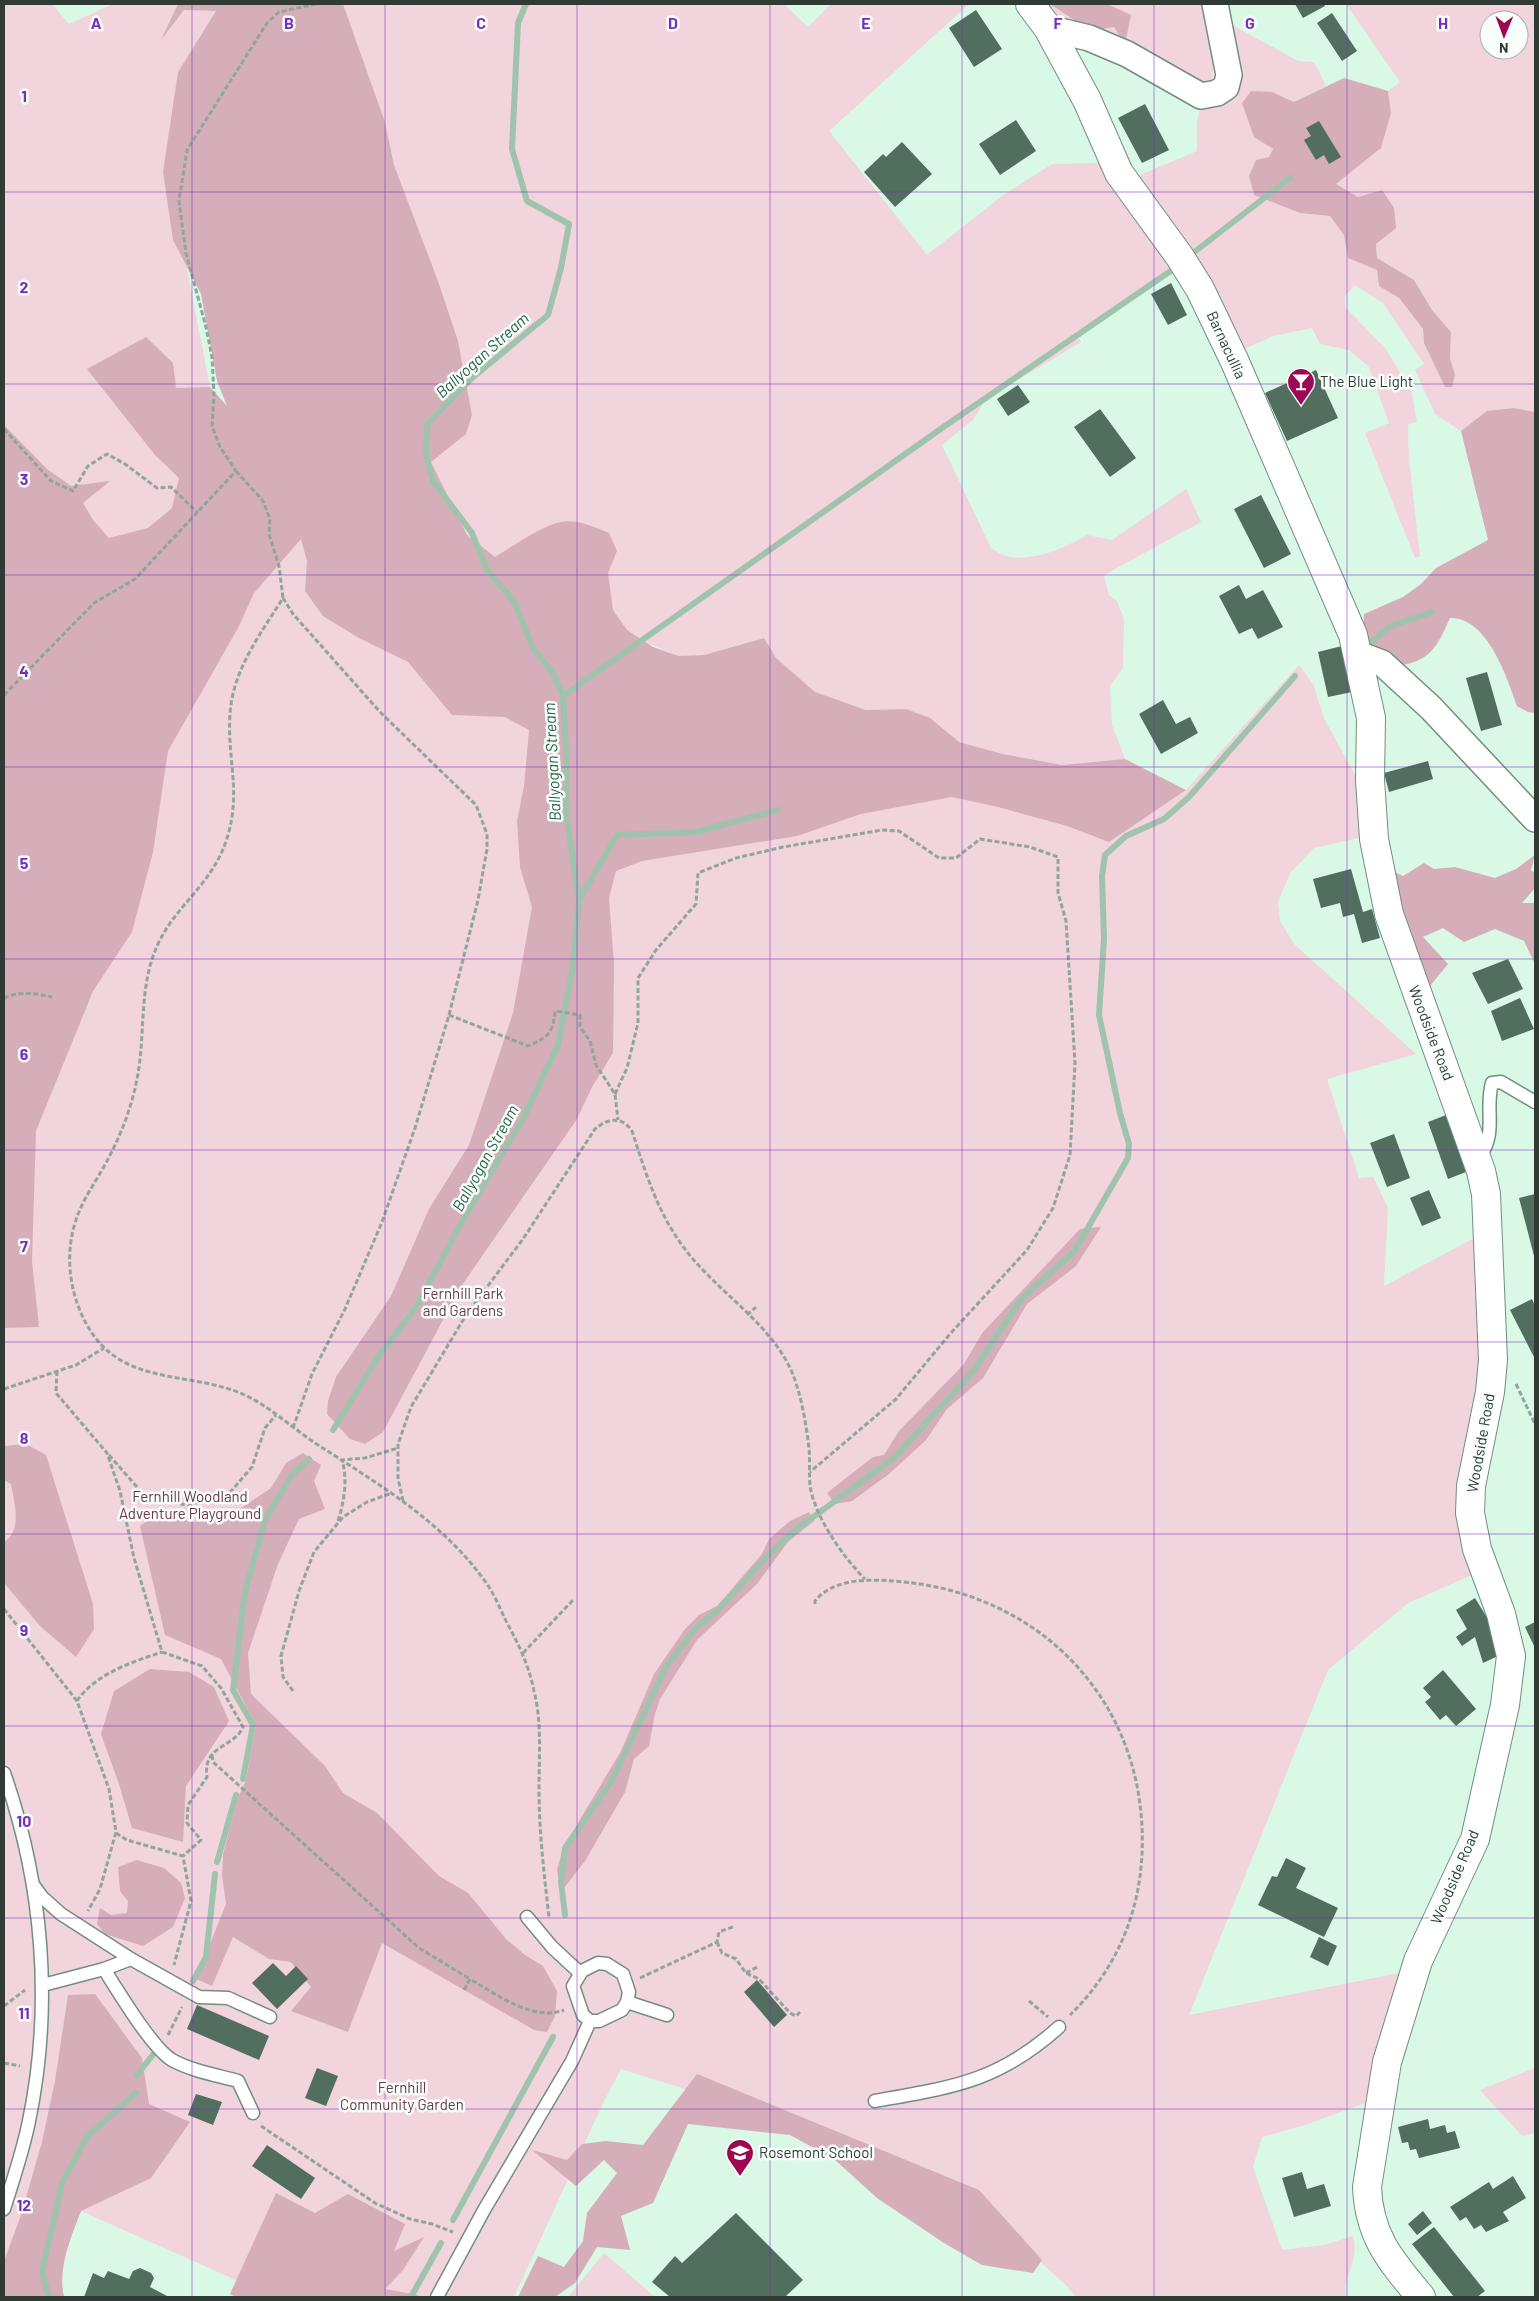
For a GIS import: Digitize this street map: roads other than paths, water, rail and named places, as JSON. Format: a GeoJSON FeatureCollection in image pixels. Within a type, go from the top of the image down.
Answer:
{"type":"FeatureCollection","features":[{"type":"Feature","properties":{"kind":"street","name":"Barnacullia"},"geometry":{"type":"LineString","coordinates":[[1030,4],[1048,28],[1087,100],[1119,173],[1200,289],[1235,362],[1334,588],[1353,635],[1364,683]]}},
{"type":"Feature","properties":{"kind":"street"},"geometry":{"type":"LineString","coordinates":[[1048,28],[1089,38],[1127,54],[1201,96],[1217,93],[1226,88],[1229,75],[1215,4]]}},
{"type":"Feature","properties":{"kind":"street"},"geometry":{"type":"LineString","coordinates":[[1358,654],[1382,663],[1410,689],[1488,766],[1535,819]]}},
{"type":"Feature","properties":{"kind":"street","name":"Woodside Road"},"geometry":{"type":"LineString","coordinates":[[1364,683],[1371,718],[1370,780],[1374,839],[1389,914],[1486,1194],[1493,1360],[1491,1386],[1471,1486],[1470,1513],[1477,1549],[1501,1614],[1510,1656],[1505,1705],[1475,1839],[1418,1961],[1387,2062],[1367,2187],[1368,2201],[1377,2237],[1392,2262],[1421,2297]]}},
{"type":"Feature","properties":{"kind":"lane"},"geometry":{"type":"LineString","coordinates":[[1476,1161],[1486,1149],[1490,1136],[1490,1092],[1492,1083],[1501,1082],[1535,1102]]}},
{"type":"Feature","properties":{"kind":"lane"},"geometry":{"type":"LineString","coordinates":[[4,1773],[22,1833],[34,1886],[43,1985],[39,2053],[29,2121],[4,2209]]}},
{"type":"Feature","properties":{"kind":"lane"},"geometry":{"type":"LineString","coordinates":[[34,1886],[42,1897],[79,1927],[199,1997],[228,1998],[270,2017]]}},
{"type":"Feature","properties":{"kind":"lane"},"geometry":{"type":"LineString","coordinates":[[527,1917],[552,1947],[580,1973]]}},
{"type":"Feature","properties":{"kind":"lane"},"geometry":{"type":"LineString","coordinates":[[43,1985],[104,1969],[131,1959]]}},
{"type":"Feature","properties":{"kind":"lane"},"geometry":{"type":"LineString","coordinates":[[598,1963],[616,1968],[623,1974],[628,1983],[627,2002],[622,2010],[599,2021],[590,2020],[583,2015],[578,2004],[574,1986],[580,1973],[598,1963]]}},
{"type":"Feature","properties":{"kind":"lane"},"geometry":{"type":"LineString","coordinates":[[104,1969],[143,2027],[170,2059],[194,2069],[238,2082],[252,2113]]}},
{"type":"Feature","properties":{"kind":"lane"},"geometry":{"type":"LineString","coordinates":[[627,2002],[667,2015]]}},
{"type":"Feature","properties":{"kind":"lane"},"geometry":{"type":"LineString","coordinates":[[437,2297],[484,2210],[572,2061],[590,2020]]}},
{"type":"Feature","properties":{"kind":"lane"},"geometry":{"type":"LineString","coordinates":[[876,2101],[945,2089],[985,2077],[1010,2064],[1039,2045],[1059,2026]]}},
{"type":"Feature","properties":{"kind":"waterway","name":"Ballyogan Stream"},"geometry":{"type":"LineString","coordinates":[[333,1430],[380,1354],[415,1309],[459,1227],[524,1117],[558,1045],[573,966],[579,900],[566,813],[567,769],[563,696],[553,673],[533,648],[514,601],[487,570],[472,533],[433,481],[426,455],[427,424],[472,378],[548,315],[561,268],[569,224],[527,201],[512,149],[518,23],[526,4]]}},
{"type":"Feature","properties":{"kind":"waterway"},"geometry":{"type":"LineString","coordinates":[[1193,253],[1290,178]]}},
{"type":"Feature","properties":{"kind":"waterway"},"geometry":{"type":"LineString","coordinates":[[563,696],[942,428],[1175,268]]}},
{"type":"Feature","properties":{"kind":"waterway"},"geometry":{"type":"LineString","coordinates":[[1367,645],[1391,626],[1432,612]]}},
{"type":"Feature","properties":{"kind":"waterway"},"geometry":{"type":"LineString","coordinates":[[565,1915],[561,1882],[565,1848],[611,1782],[666,1667],[695,1629],[721,1607],[759,1565],[794,1531],[894,1458],[971,1374],[1022,1298],[1074,1252],[1128,1158],[1129,1144],[1120,1113],[1099,1015],[1104,939],[1102,876],[1105,855],[1126,836],[1164,819],[1189,797],[1295,676]]}},
{"type":"Feature","properties":{"kind":"waterway"},"geometry":{"type":"LineString","coordinates":[[579,900],[617,835],[696,832],[778,810]]}},
{"type":"Feature","properties":{"kind":"waterway","name":"Ballyogan Stream"},"geometry":{"type":"LineString","coordinates":[[243,1779],[253,1725],[233,1690],[245,1592],[265,1520],[292,1475],[309,1459]]}},
{"type":"Feature","properties":{"kind":"waterway","name":"Ballyogan Stream"},"geometry":{"type":"LineString","coordinates":[[217,1862],[236,1795]]}},
{"type":"Feature","properties":{"kind":"waterway","name":"Ballyogan Stream"},"geometry":{"type":"LineString","coordinates":[[193,1981],[206,1957],[215,1874]]}},
{"type":"Feature","properties":{"kind":"waterway"},"geometry":{"type":"LineString","coordinates":[[453,2220],[553,2037]]}},
{"type":"Feature","properties":{"kind":"waterway","name":"Ballyogan Stream"},"geometry":{"type":"LineString","coordinates":[[137,2075],[155,2052]]}},
{"type":"Feature","properties":{"kind":"waterway","name":"Ballyogan Stream"},"geometry":{"type":"LineString","coordinates":[[49,2297],[42,2272],[62,2183],[87,2137],[136,2093]]}},
{"type":"Feature","properties":{"kind":"waterway"},"geometry":{"type":"LineString","coordinates":[[411,2297],[441,2243]]}},
{"type":"Feature","properties":{"kind":"place","name":"The Blue Light"},"geometry":{"type":"Point","coordinates":[1301,406]}},
{"type":"Feature","properties":{"kind":"place","name":"Rosemont School"},"geometry":{"type":"Point","coordinates":[740,2177]}},
{"type":"Feature","properties":{"kind":"park label","name":"Fernhill Park and Gardens"},"geometry":{"type":"Point","coordinates":[463,1302]}},
{"type":"Feature","properties":{"kind":"park label","name":"Fernhill Woodland Adventure Playground"},"geometry":{"type":"Point","coordinates":[190,1506]}},
{"type":"Feature","properties":{"kind":"park label","name":"Fernhill Community Garden"},"geometry":{"type":"Point","coordinates":[402,2096]}}]}
